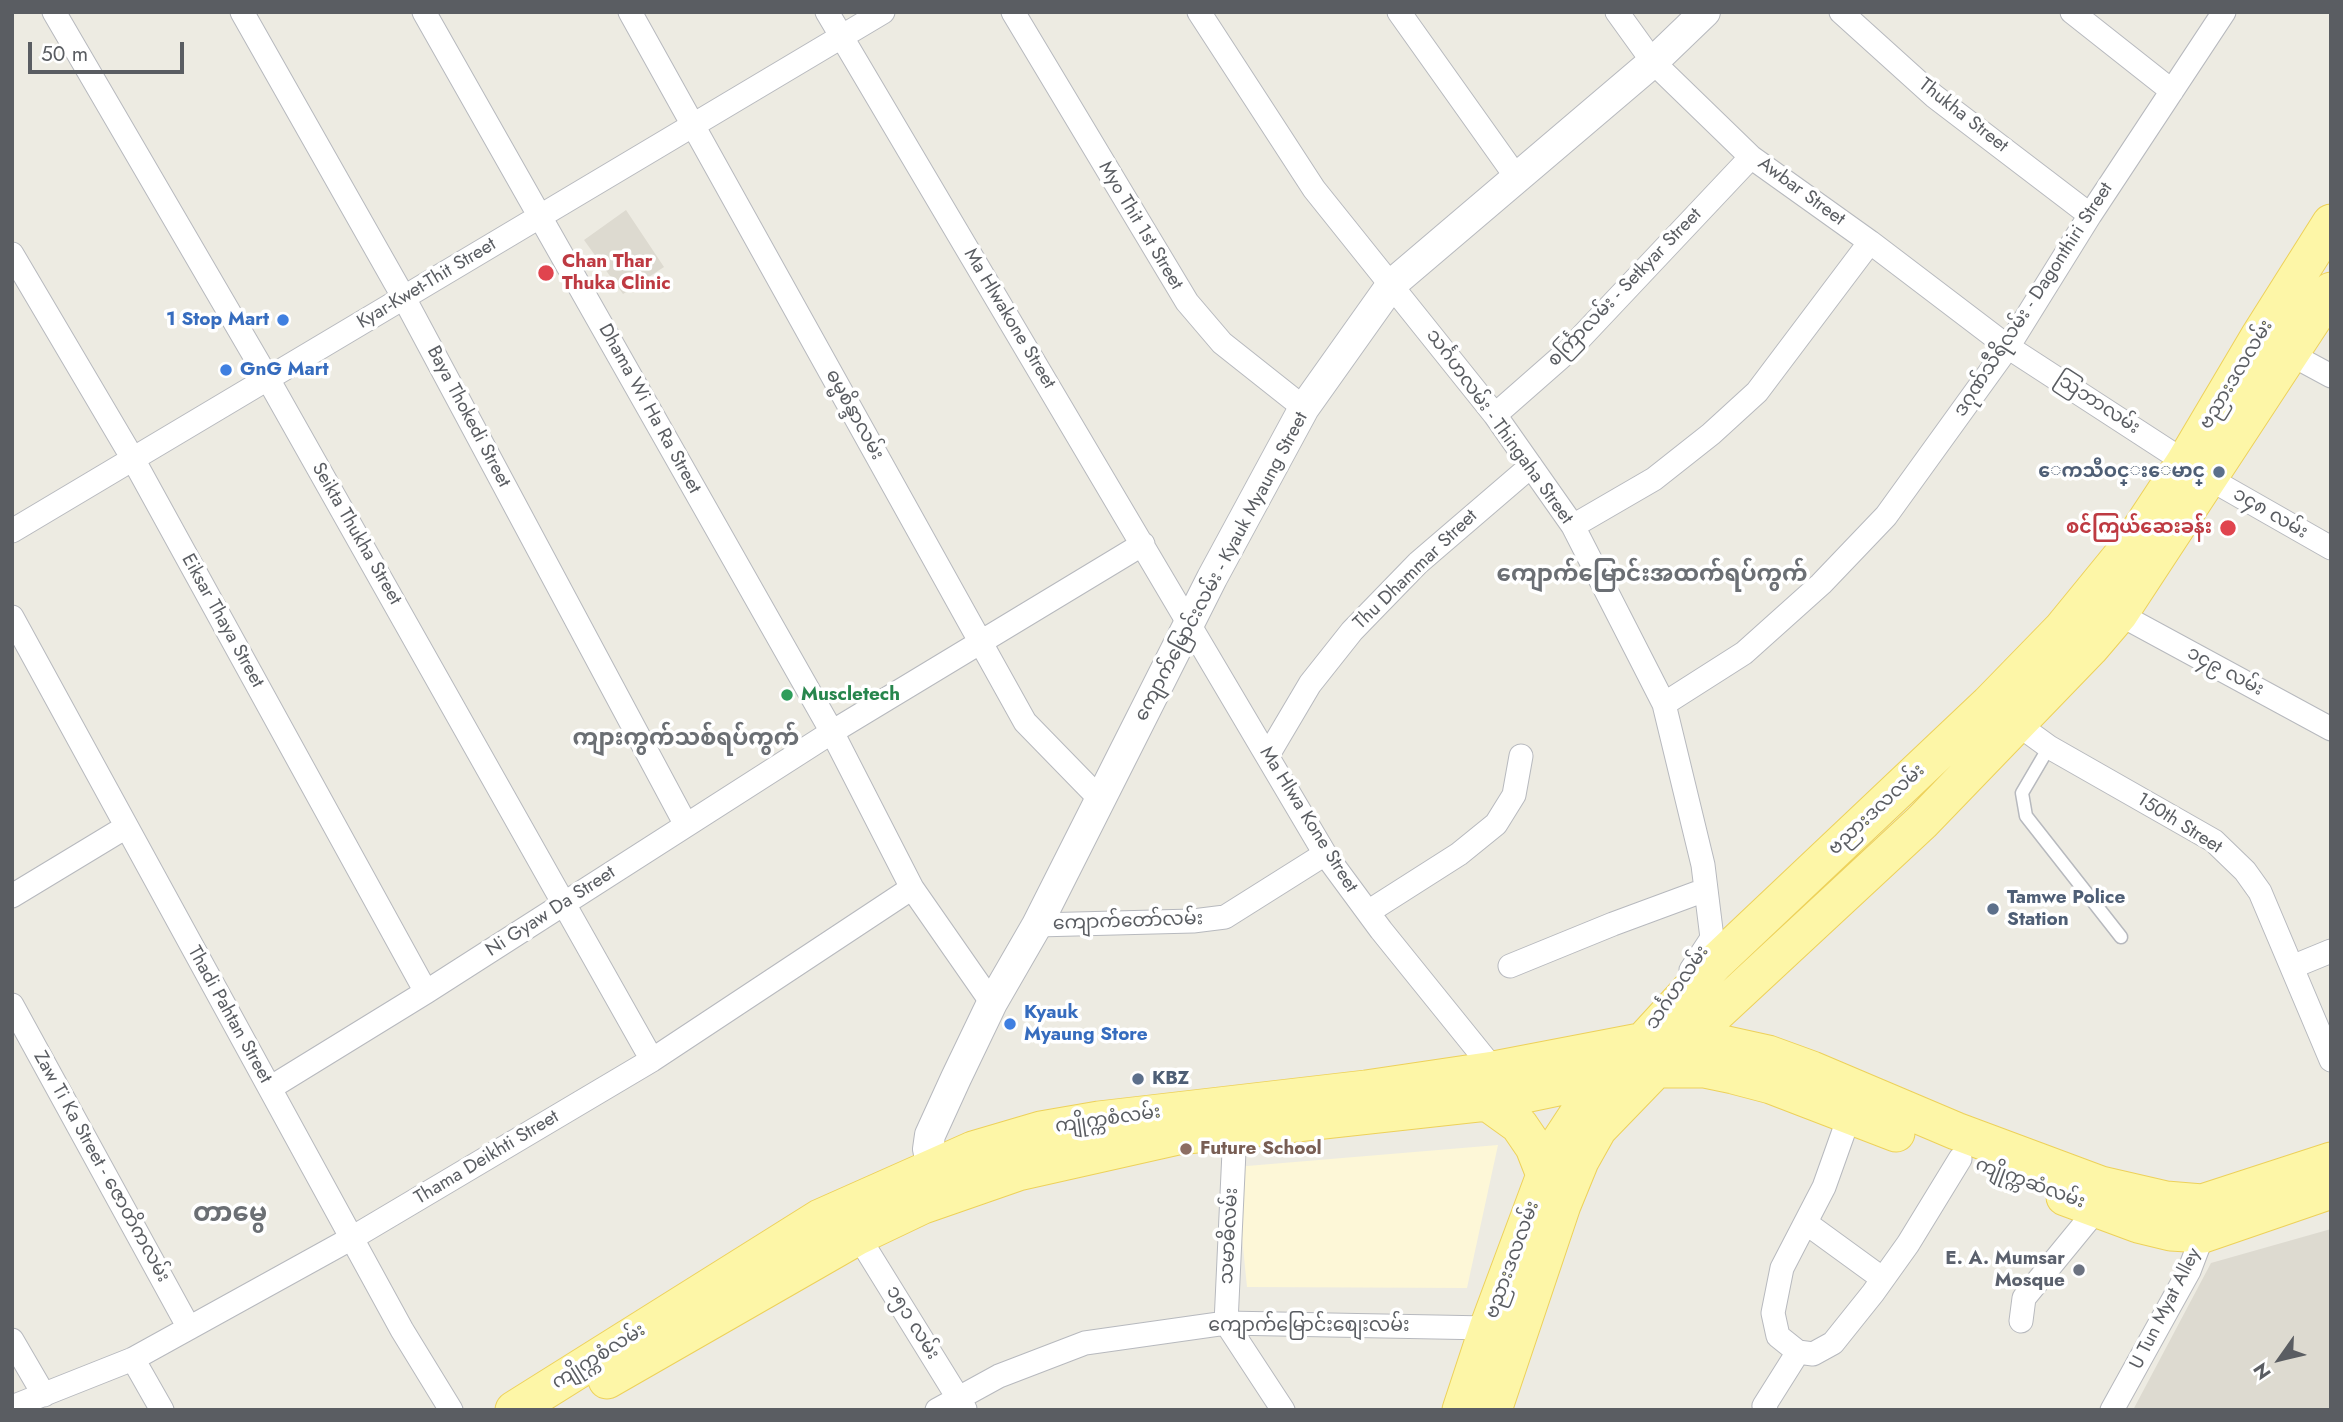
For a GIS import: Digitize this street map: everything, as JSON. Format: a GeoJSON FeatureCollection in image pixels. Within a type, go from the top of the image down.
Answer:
{"type":"FeatureCollection","features":[{"type":"Feature","properties":{"kind":"main road","name":"ဗညားဒလလမ်း"},"geometry":{"type":"LineString","coordinates":[[1691,1037],[1922,821],[2090,648],[2119,614],[2197,470],[2259,337],[2331,223]]}},
{"type":"Feature","properties":{"kind":"main road","name":"ဗညားဒလလမ်း"},"geometry":{"type":"LineString","coordinates":[[1461,1410],[1562,1205],[1580,1161],[1598,1129],[1715,963],[1989,704],[2062,629],[2291,354],[2331,291]]}},
{"type":"Feature","properties":{"kind":"main road"},"geometry":{"type":"LineString","coordinates":[[1749,984],[1746,1015],[1752,1034],[1768,1054]]}},
{"type":"Feature","properties":{"kind":"main road","name":"ကျိုက္ကစံလမ်း"},"geometry":{"type":"LineString","coordinates":[[514,1410],[820,1218],[937,1182],[1018,1172],[1178,1136],[1235,1130],[1648,1056],[1691,1037],[1768,1054]]}},
{"type":"Feature","properties":{"kind":"main road","name":"ကျိုက္ကဆံလမ်း"},"geometry":{"type":"LineString","coordinates":[[1768,1054],[1956,1132],[2101,1185],[2166,1200],[2202,1219],[2331,1190]]}},
{"type":"Feature","properties":{"kind":"main road","name":"ဗညားဒလလမ်း"},"geometry":{"type":"LineString","coordinates":[[1493,1410],[1492,1349],[1545,1175],[1561,1140],[1582,1108],[1611,1076],[1648,1056]]}},
{"type":"Feature","properties":{"kind":"main road","name":"ကျိုက္ကစံလမ်း"},"geometry":{"type":"LineString","coordinates":[[1648,1056],[1733,1075]]}},
{"type":"Feature","properties":{"kind":"main road","name":"ကျိုက္ကဆံလမ်း"},"geometry":{"type":"LineString","coordinates":[[1733,1075],[1771,1085],[1850,1114],[1960,1159],[2138,1224],[2171,1232],[2331,1161]]}},
{"type":"Feature","properties":{"kind":"main road","name":"ကျိုက္ကစံလမ်း"},"geometry":{"type":"LineString","coordinates":[[555,1410],[858,1236],[937,1182],[973,1150],[1041,1130],[1100,1120],[1366,1089],[1490,1086],[1611,1076]]}},
{"type":"Feature","properties":{"kind":"main road"},"geometry":{"type":"LineString","coordinates":[[1490,1086],[1534,1147],[1545,1175]]}},
{"type":"Feature","properties":{"kind":"street","name":"Seikta Thukha Street"},"geometry":{"type":"LineString","coordinates":[[54,12],[268,379],[652,1060]]}},
{"type":"Feature","properties":{"kind":"street","name":"Baya Thokedi Street"},"geometry":{"type":"LineString","coordinates":[[242,12],[404,298],[686,825]]}},
{"type":"Feature","properties":{"kind":"street","name":"Dhama Wi Ha Ra Street"},"geometry":{"type":"LineString","coordinates":[[424,12],[832,732],[912,888],[992,1003]]}},
{"type":"Feature","properties":{"kind":"street","name":"ဓမ္မစိန္ဒာလမ်း"},"geometry":{"type":"LineString","coordinates":[[630,12],[1025,722],[1101,800]]}},
{"type":"Feature","properties":{"kind":"street","name":"Ma Hlwakone Street"},"geometry":{"type":"LineString","coordinates":[[827,12],[1189,625]]}},
{"type":"Feature","properties":{"kind":"street","name":"Kyar-Kwet-Thit Street"},"geometry":{"type":"LineString","coordinates":[[12,531],[883,12]]}},
{"type":"Feature","properties":{"kind":"street","name":"Myo Thit 1st Street"},"geometry":{"type":"LineString","coordinates":[[1013,12],[1187,302],[1222,343],[1304,408]]}},
{"type":"Feature","properties":{"kind":"street","name":"သင်္ဂဟလမ်း - Thingaha Street"},"geometry":{"type":"LineString","coordinates":[[1199,12],[1314,189],[1494,415],[1573,526],[1664,704],[1703,865],[1705,890]]}},
{"type":"Feature","properties":{"kind":"street"},"geometry":{"type":"LineString","coordinates":[[1399,12],[1517,178]]}},
{"type":"Feature","properties":{"kind":"street","name":"Awbar Street"},"geometry":{"type":"LineString","coordinates":[[1617,12],[1653,62],[1751,157],[1870,242],[2008,347]]}},
{"type":"Feature","properties":{"kind":"street","name":"ကျောက်မြောင်းလမ်း - Kyauk Myaung Street"},"geometry":{"type":"LineString","coordinates":[[937,1182],[928,1149],[930,1135],[992,1003],[1037,925],[1212,578],[1304,408],[1392,284],[1653,62],[1706,12]]}},
{"type":"Feature","properties":{"kind":"street","name":"Thukha Street"},"geometry":{"type":"LineString","coordinates":[[1841,12],[1934,96],[2090,215]]}},
{"type":"Feature","properties":{"kind":"street"},"geometry":{"type":"LineString","coordinates":[[2072,12],[2172,91]]}},
{"type":"Feature","properties":{"kind":"street","name":"ဒဂုဏ်သီရိလမ်း - Dagonthiri Street"},"geometry":{"type":"LineString","coordinates":[[1664,704],[1744,653],[1821,584],[1886,516],[2008,347],[2090,215],[2224,12]]}},
{"type":"Feature","properties":{"kind":"street","name":"စင်္ကြာလမ်း - Setkyar Street"},"geometry":{"type":"LineString","coordinates":[[1494,415],[1569,350],[1751,157]]}},
{"type":"Feature","properties":{"kind":"street"},"geometry":{"type":"LineString","coordinates":[[1573,526],[1654,479],[1757,393],[1870,242]]}},
{"type":"Feature","properties":{"kind":"street","name":"Eiksar Thaya Street"},"geometry":{"type":"LineString","coordinates":[[12,254],[133,459],[426,992]]}},
{"type":"Feature","properties":{"kind":"street"},"geometry":{"type":"LineString","coordinates":[[2259,337],[2331,376]]}},
{"type":"Feature","properties":{"kind":"street","name":"ဩဘာလမ်း"},"geometry":{"type":"LineString","coordinates":[[2008,347],[2197,470]]}},
{"type":"Feature","properties":{"kind":"street","name":"Thu Dhammar Street"},"geometry":{"type":"LineString","coordinates":[[1268,755],[1310,684],[1352,631],[1418,563],[1531,466]]}},
{"type":"Feature","properties":{"kind":"street","name":"၁၄၈ လမ်း"},"geometry":{"type":"LineString","coordinates":[[2197,470],[2331,548]]}},
{"type":"Feature","properties":{"kind":"street","name":"Ni Gyaw Da Street"},"geometry":{"type":"LineString","coordinates":[[270,1088],[426,992],[832,732],[1143,544]]}},
{"type":"Feature","properties":{"kind":"street","name":"၁၄၉ လမ်း"},"geometry":{"type":"LineString","coordinates":[[2119,614],[2331,729]]}},
{"type":"Feature","properties":{"kind":"street","name":"Thadi Pahtan Street"},"geometry":{"type":"LineString","coordinates":[[12,617],[402,1330],[451,1410]]}},
{"type":"Feature","properties":{"kind":"street","name":"Ma Hlwa Kone Street"},"geometry":{"type":"LineString","coordinates":[[1189,625],[1325,854],[1490,1086]]}},
{"type":"Feature","properties":{"kind":"street","name":"150th Street"},"geometry":{"type":"LineString","coordinates":[[2016,723],[2049,747],[2214,841],[2245,871],[2260,891],[2329,1052]]}},
{"type":"Feature","properties":{"kind":"street"},"geometry":{"type":"LineString","coordinates":[[1368,912],[1459,854],[1496,824],[1514,795],[1521,756]]}},
{"type":"Feature","properties":{"kind":"street"},"geometry":{"type":"LineString","coordinates":[[12,896],[127,827]]}},
{"type":"Feature","properties":{"kind":"street","name":"ကျောက်တော်လမ်း"},"geometry":{"type":"LineString","coordinates":[[1037,925],[1193,921],[1225,917],[1325,854]]}},
{"type":"Feature","properties":{"kind":"street","name":"Thama Deikhti Street"},"geometry":{"type":"LineString","coordinates":[[12,1407],[133,1359],[352,1238],[652,1060],[912,888]]}},
{"type":"Feature","properties":{"kind":"street"},"geometry":{"type":"LineString","coordinates":[[1510,966],[1705,890]]}},
{"type":"Feature","properties":{"kind":"street","name":"သင်္ဂဟလမ်း"},"geometry":{"type":"LineString","coordinates":[[1648,1056],[1675,996],[1712,939],[1705,890]]}},
{"type":"Feature","properties":{"kind":"street"},"geometry":{"type":"LineString","coordinates":[[2292,967],[2331,951]]}},
{"type":"Feature","properties":{"kind":"street","name":"Zaw Ti Ka Street - ဇောတိကလမ်း"},"geometry":{"type":"LineString","coordinates":[[12,1005],[189,1328]]}},
{"type":"Feature","properties":{"kind":"street"},"geometry":{"type":"LineString","coordinates":[[1850,1114],[1824,1186],[1782,1268],[1773,1313],[1779,1336],[1798,1352],[1812,1354],[1833,1343],[1908,1244],[1960,1159]]}},
{"type":"Feature","properties":{"kind":"street","name":"သမာဓိလမ်း"},"geometry":{"type":"LineString","coordinates":[[1226,1323],[1235,1130]]}},
{"type":"Feature","properties":{"kind":"street"},"geometry":{"type":"LineString","coordinates":[[2021,1321],[2024,1298],[2097,1209]]}},
{"type":"Feature","properties":{"kind":"street","name":"U Tun Myat Alley"},"geometry":{"type":"LineString","coordinates":[[2112,1410],[2189,1271],[2202,1219]]}},
{"type":"Feature","properties":{"kind":"street"},"geometry":{"type":"LineString","coordinates":[[1806,1223],[1883,1279]]}},
{"type":"Feature","properties":{"kind":"street","name":"၁၅၁ လမ်း"},"geometry":{"type":"LineString","coordinates":[[858,1236],[962,1404]]}},
{"type":"Feature","properties":{"kind":"street"},"geometry":{"type":"LineString","coordinates":[[1226,1323],[1274,1407]]}},
{"type":"Feature","properties":{"kind":"street","name":"ကျောက်မြောင်းစျေးလမ်း"},"geometry":{"type":"LineString","coordinates":[[937,1410],[962,1404],[999,1376],[1085,1343],[1226,1323],[1492,1349]]}},
{"type":"Feature","properties":{"kind":"street"},"geometry":{"type":"LineString","coordinates":[[12,1340],[44,1395]]}},
{"type":"Feature","properties":{"kind":"street"},"geometry":{"type":"LineString","coordinates":[[1766,1410],[1764,1406],[1798,1352]]}},
{"type":"Feature","properties":{"kind":"street"},"geometry":{"type":"LineString","coordinates":[[133,1359],[162,1410]]}},
{"type":"Feature","properties":{"kind":"lane"},"geometry":{"type":"LineString","coordinates":[[2049,747],[2022,793],[2026,816],[2121,937]]}},
{"type":"Feature","properties":{"kind":"shaded area"},"geometry":{"type":"Polygon","coordinates":[[[626,210],[664,267],[623,294],[584,240],[626,210]]]}},
{"type":"Feature","properties":{"kind":"shaded area"},"geometry":{"type":"Polygon","coordinates":[[[1498,1145],[1467,1288],[1247,1287],[1235,1167],[1498,1145]]]}},
{"type":"Feature","properties":{"kind":"shaded area"},"geometry":{"type":"Polygon","coordinates":[[[2331,1229],[2331,1410],[2133,1410],[2211,1263],[2331,1229]]]}},
{"type":"Feature","properties":{"kind":"place","name":"Chan Thar Thuka Clinic"},"geometry":{"type":"Point","coordinates":[546,273]}},
{"type":"Feature","properties":{"kind":"place","name":"1 Stop Mart"},"geometry":{"type":"Point","coordinates":[283,320]}},
{"type":"Feature","properties":{"kind":"place","name":"GnG Mart"},"geometry":{"type":"Point","coordinates":[226,370]}},
{"type":"Feature","properties":{"kind":"place","name":"ေကသီဝင္းေမာင္"},"geometry":{"type":"Point","coordinates":[2219,472]}},
{"type":"Feature","properties":{"kind":"place","name":"စင်ကြယ်ဆေးခန်း"},"geometry":{"type":"Point","coordinates":[2228,528]}},
{"type":"Feature","properties":{"kind":"place","name":"Muscletech"},"geometry":{"type":"Point","coordinates":[787,695]}},
{"type":"Feature","properties":{"kind":"place","name":"Tamwe Police Station"},"geometry":{"type":"Point","coordinates":[1993,909]}},
{"type":"Feature","properties":{"kind":"place","name":"Kyauk Myaung Store"},"geometry":{"type":"Point","coordinates":[1010,1024]}},
{"type":"Feature","properties":{"kind":"place","name":"KBZ"},"geometry":{"type":"Point","coordinates":[1138,1079]}},
{"type":"Feature","properties":{"kind":"place","name":"Future School"},"geometry":{"type":"Point","coordinates":[1186,1149]}},
{"type":"Feature","properties":{"kind":"place","name":"E. A. Mumsar Mosque"},"geometry":{"type":"Point","coordinates":[2079,1270]}},
{"type":"Feature","properties":{"kind":"district","name":"ကျောက်မြောင်းအထက်ရပ်ကွက်"},"geometry":{"type":"Point","coordinates":[1652,575]}},
{"type":"Feature","properties":{"kind":"district","name":"ကျားကွက်သစ်ရပ်ကွက်"},"geometry":{"type":"Point","coordinates":[686,739]}},
{"type":"Feature","properties":{"kind":"district","name":"တာမွေ"},"geometry":{"type":"Point","coordinates":[230,1215]}}]}
